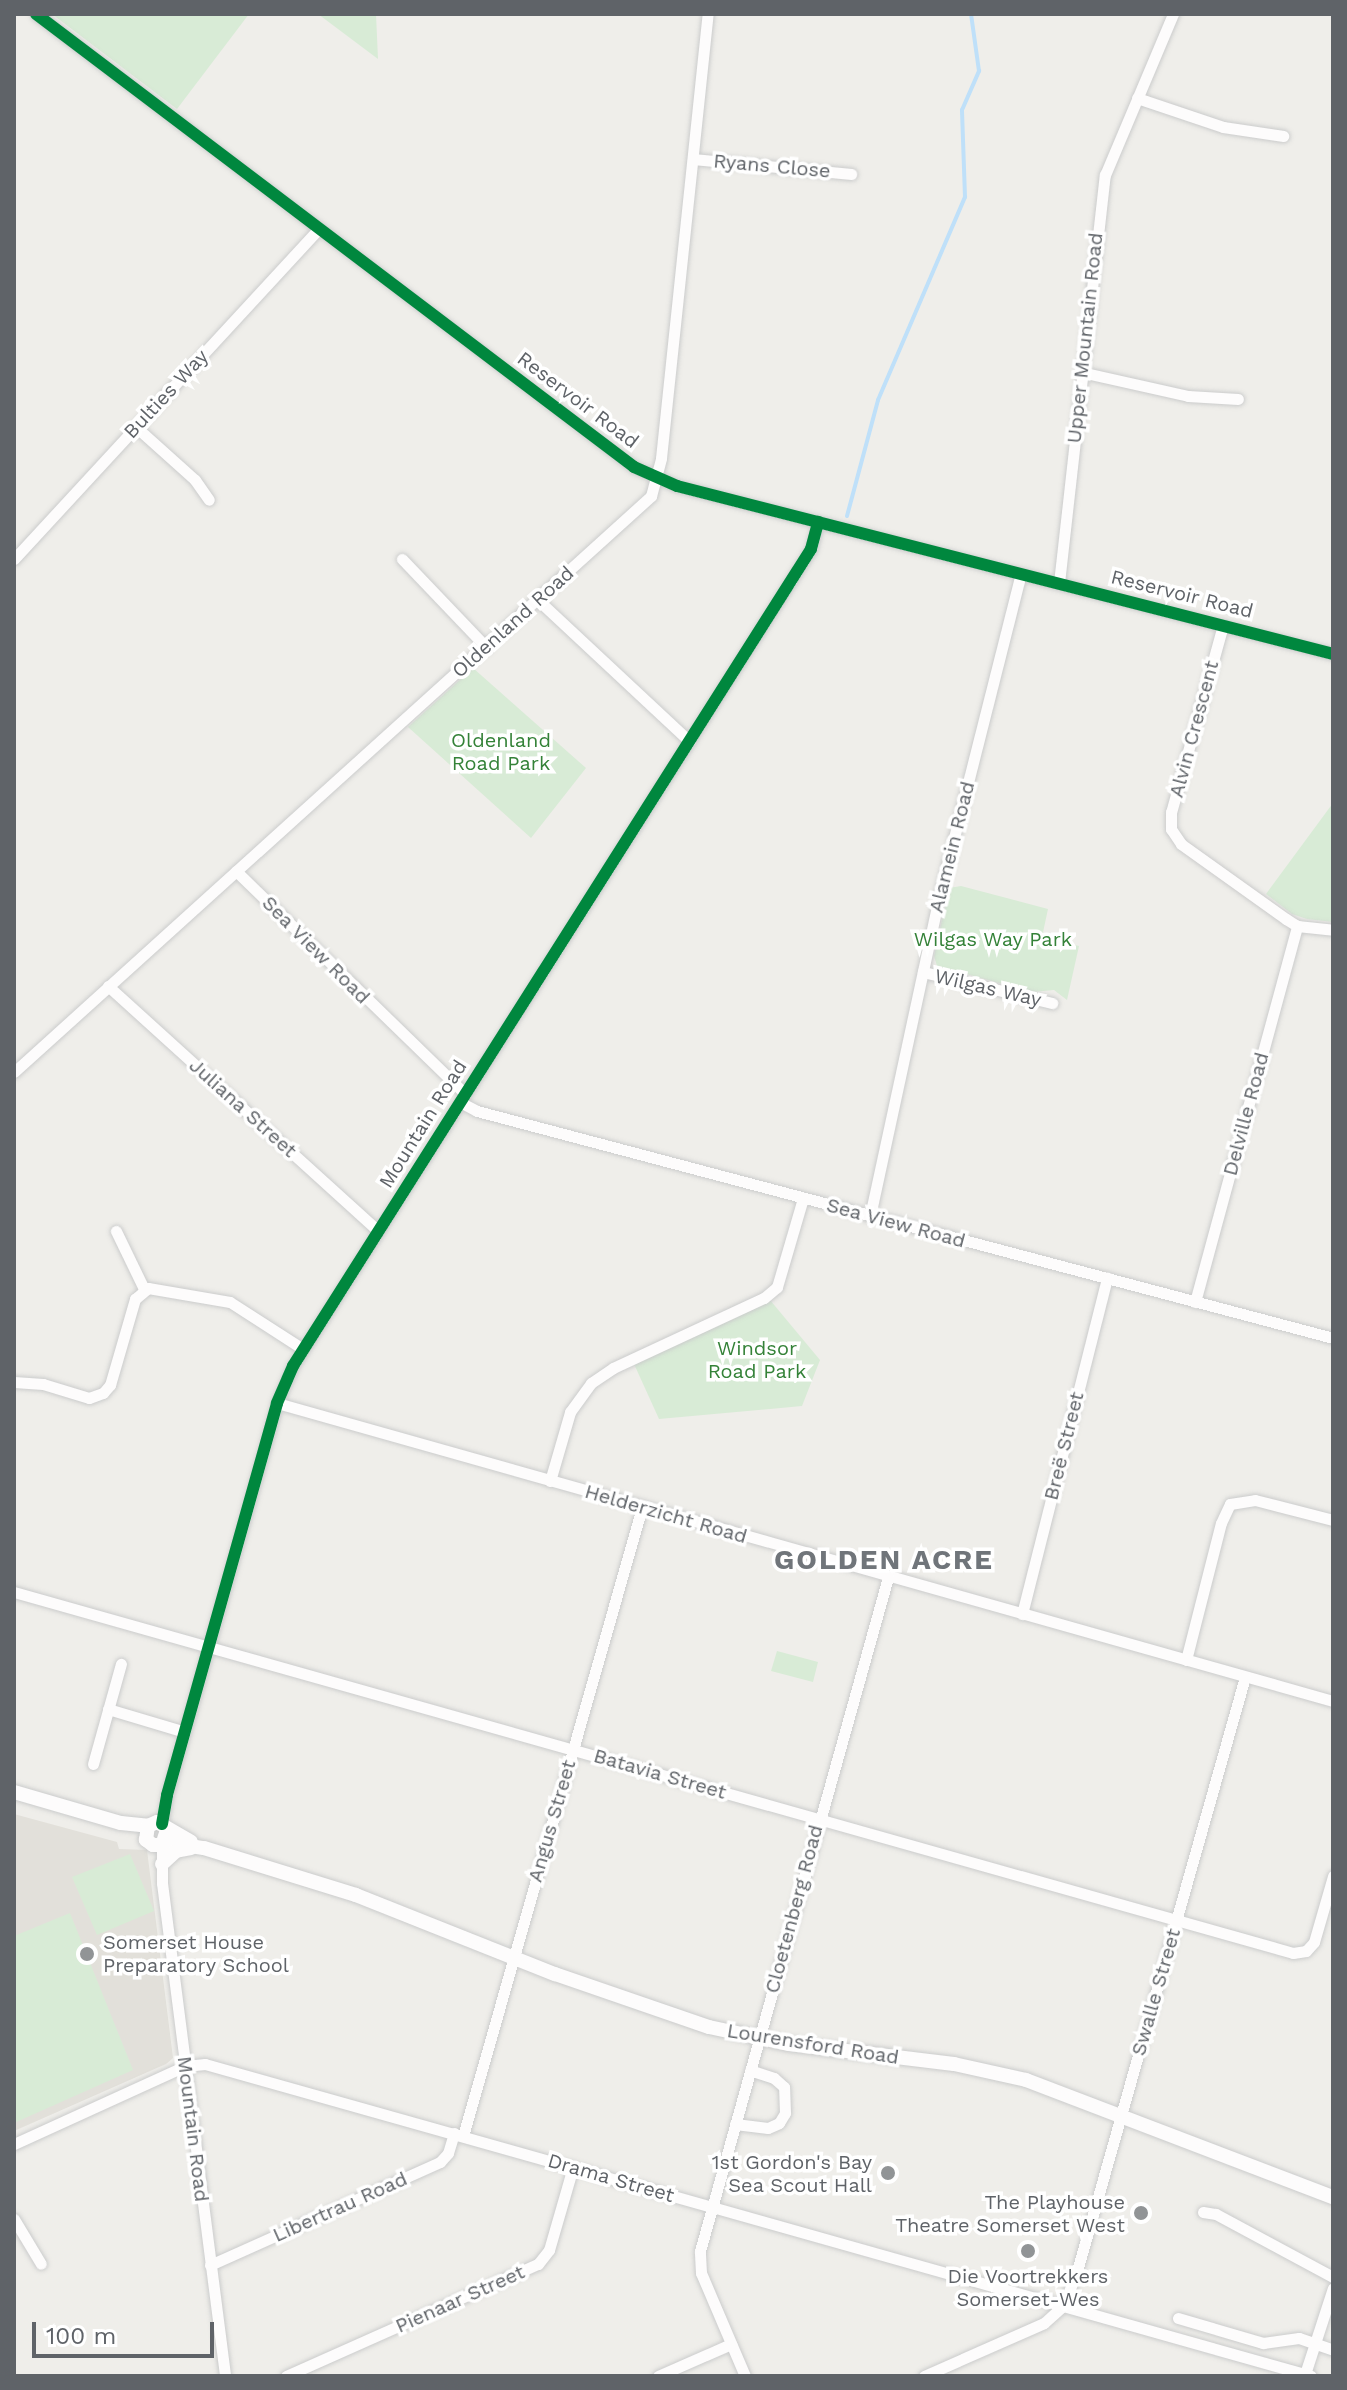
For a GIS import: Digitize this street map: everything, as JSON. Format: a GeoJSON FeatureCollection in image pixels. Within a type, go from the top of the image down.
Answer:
{"type":"FeatureCollection","features":[{"type":"Feature","properties":{"kind":"street","name":"Reservoir Road"},"geometry":{"type":"LineString","coordinates":[[36,14],[634,467],[677,486],[1333,654]]}},
{"type":"Feature","properties":{"kind":"street","name":"Oldenland Road"},"geometry":{"type":"LineString","coordinates":[[14,1070],[645,504],[656,477],[708,14]]}},
{"type":"Feature","properties":{"kind":"street","name":"Upper Mountain Road"},"geometry":{"type":"LineString","coordinates":[[1059,583],[1105,175],[1173,14]]}},
{"type":"Feature","properties":{"kind":"street"},"geometry":{"type":"LineString","coordinates":[[1137,98],[1223,127],[1283,136]]}},
{"type":"Feature","properties":{"kind":"street","name":"Ryans Close"},"geometry":{"type":"LineString","coordinates":[[693,159],[851,174]]}},
{"type":"Feature","properties":{"kind":"street","name":"Bulties Way"},"geometry":{"type":"LineString","coordinates":[[14,559],[319,228]]}},
{"type":"Feature","properties":{"kind":"street"},"geometry":{"type":"LineString","coordinates":[[1081,372],[1188,396],[1238,399]]}},
{"type":"Feature","properties":{"kind":"street"},"geometry":{"type":"LineString","coordinates":[[136,427],[195,480],[209,500]]}},
{"type":"Feature","properties":{"kind":"street","name":"Mountain Road"},"geometry":{"type":"LineString","coordinates":[[225,2376],[157,1834],[277,1403],[303,1349],[811,549],[818,522]]}},
{"type":"Feature","properties":{"kind":"street"},"geometry":{"type":"LineString","coordinates":[[402,559],[486,647]]}},
{"type":"Feature","properties":{"kind":"street","name":"Alamein Road"},"geometry":{"type":"LineString","coordinates":[[870,1216],[923,972],[1021,574]]}},
{"type":"Feature","properties":{"kind":"street"},"geometry":{"type":"LineString","coordinates":[[538,600],[689,741]]}},
{"type":"Feature","properties":{"kind":"street","name":"Alvin Crescent"},"geometry":{"type":"LineString","coordinates":[[1223,625],[1171,812],[1171,829],[1181,844],[1297,926],[1333,930]]}},
{"type":"Feature","properties":{"kind":"street","name":"Sea View Road"},"geometry":{"type":"LineString","coordinates":[[236,871],[477,1111],[1333,1338]]}},
{"type":"Feature","properties":{"kind":"street","name":"Delville Road"},"geometry":{"type":"LineString","coordinates":[[1195,1302],[1297,926]]}},
{"type":"Feature","properties":{"kind":"street","name":"Wilgas Way"},"geometry":{"type":"LineString","coordinates":[[923,972],[1052,1003]]}},
{"type":"Feature","properties":{"kind":"street","name":"Juliana Street"},"geometry":{"type":"LineString","coordinates":[[108,986],[378,1231]]}},
{"type":"Feature","properties":{"kind":"street"},"geometry":{"type":"LineString","coordinates":[[550,1481],[570,1412],[591,1383],[613,1368],[764,1298],[777,1287],[803,1198]]}},
{"type":"Feature","properties":{"kind":"street"},"geometry":{"type":"LineString","coordinates":[[116,1231],[144,1289]]}},
{"type":"Feature","properties":{"kind":"street","name":"Breë Street"},"geometry":{"type":"LineString","coordinates":[[1022,1614],[1107,1278]]}},
{"type":"Feature","properties":{"kind":"street"},"geometry":{"type":"LineString","coordinates":[[14,1382],[43,1384],[89,1398],[103,1393],[110,1385],[135,1299],[144,1289],[157,1288],[230,1302],[303,1349]]}},
{"type":"Feature","properties":{"kind":"street","name":"Helderzicht Road"},"geometry":{"type":"LineString","coordinates":[[277,1403],[1333,1701]]}},
{"type":"Feature","properties":{"kind":"street"},"geometry":{"type":"LineString","coordinates":[[1186,1660],[1221,1523],[1230,1504],[1255,1500],[1333,1520]]}},
{"type":"Feature","properties":{"kind":"street","name":"Angus Street"},"geometry":{"type":"LineString","coordinates":[[458,2134],[513,1958],[642,1507]]}},
{"type":"Feature","properties":{"kind":"street","name":"Cloetenberg Road"},"geometry":{"type":"LineString","coordinates":[[745,2376],[699,2265],[712,2207],[888,1577]]}},
{"type":"Feature","properties":{"kind":"street","name":"Batavia Street"},"geometry":{"type":"LineString","coordinates":[[14,1592],[1293,1953],[1306,1951],[1314,1942],[1333,1876]]}},
{"type":"Feature","properties":{"kind":"street"},"geometry":{"type":"LineString","coordinates":[[93,1764],[121,1664]]}},
{"type":"Feature","properties":{"kind":"street","name":"Swalle Street"},"geometry":{"type":"LineString","coordinates":[[1063,2306],[1077,2271],[1245,1677]]}},
{"type":"Feature","properties":{"kind":"street"},"geometry":{"type":"LineString","coordinates":[[108,1709],[185,1732]]}},
{"type":"Feature","properties":{"kind":"street","name":"Lourensford Road"},"geometry":{"type":"LineString","coordinates":[[14,1792],[366,1899],[513,1958],[688,2021],[759,2039],[984,2069],[1047,2087],[1333,2197]]}},
{"type":"Feature","properties":{"kind":"street","name":"Mountain Road"},"geometry":{"type":"LineString","coordinates":[[157,1834],[162,1883]]}},
{"type":"Feature","properties":{"kind":"street"},"geometry":{"type":"LineString","coordinates":[[162,1864],[176,1851],[200,1848]]}},
{"type":"Feature","properties":{"kind":"street","name":"Drama Street"},"geometry":{"type":"LineString","coordinates":[[14,2144],[185,2066],[205,2064],[1308,2375]]}},
{"type":"Feature","properties":{"kind":"street"},"geometry":{"type":"LineString","coordinates":[[735,2124],[768,2128],[779,2123],[785,2113],[784,2087],[774,2078],[750,2070]]}},
{"type":"Feature","properties":{"kind":"street","name":"Libertrau Road"},"geometry":{"type":"LineString","coordinates":[[210,2265],[440,2162],[458,2134]]}},
{"type":"Feature","properties":{"kind":"street","name":"Pienaar Street"},"geometry":{"type":"LineString","coordinates":[[286,2376],[538,2264],[549,2250],[573,2167]]}},
{"type":"Feature","properties":{"kind":"street"},"geometry":{"type":"LineString","coordinates":[[1203,2212],[1216,2214],[1293,2259],[1333,2277]]}},
{"type":"Feature","properties":{"kind":"street"},"geometry":{"type":"LineString","coordinates":[[14,2219],[41,2264]]}},
{"type":"Feature","properties":{"kind":"street"},"geometry":{"type":"LineString","coordinates":[[1308,2375],[1333,2288]]}},
{"type":"Feature","properties":{"kind":"street"},"geometry":{"type":"LineString","coordinates":[[924,2376],[1044,2323],[1063,2306]]}},
{"type":"Feature","properties":{"kind":"street"},"geometry":{"type":"LineString","coordinates":[[1178,2318],[1263,2343],[1299,2338],[1333,2350]]}},
{"type":"Feature","properties":{"kind":"street"},"geometry":{"type":"LineString","coordinates":[[658,2376],[731,2344]]}},
{"type":"Feature","properties":{"kind":"shaded area","name":"Somerset House Preparatory School"},"geometry":{"type":"Polygon","coordinates":[[[14,1814],[117,1842],[119,1849],[147,1850],[173,2058],[166,2064],[14,2131],[14,1814]]]}},
{"type":"Feature","properties":{"kind":"green space"},"geometry":{"type":"Polygon","coordinates":[[[52,14],[249,14],[177,109],[52,14]]]}},
{"type":"Feature","properties":{"kind":"green space"},"geometry":{"type":"Polygon","coordinates":[[[318,14],[376,14],[378,59],[318,14]]]}},
{"type":"Feature","properties":{"kind":"green space","name":"Oldenland Road Park"},"geometry":{"type":"Polygon","coordinates":[[[473,668],[586,768],[531,838],[408,727],[473,668]]]}},
{"type":"Feature","properties":{"kind":"green space"},"geometry":{"type":"Polygon","coordinates":[[[1333,803],[1333,922],[1292,914],[1266,894],[1333,803]]]}},
{"type":"Feature","properties":{"kind":"green space","name":"Wilgas Way Park"},"geometry":{"type":"Polygon","coordinates":[[[961,886],[1048,909],[1042,937],[1079,946],[1067,1000],[1054,990],[1032,992],[937,966],[934,956],[949,888],[961,886]]]}},
{"type":"Feature","properties":{"kind":"green space","name":"Windsor Road Park"},"geometry":{"type":"Polygon","coordinates":[[[770,1300],[820,1360],[802,1406],[659,1419],[634,1364],[770,1300]]]}},
{"type":"Feature","properties":{"kind":"green space"},"geometry":{"type":"Polygon","coordinates":[[[777,1651],[818,1662],[813,1682],[771,1671],[777,1651]]]}},
{"type":"Feature","properties":{"kind":"green space"},"geometry":{"type":"Polygon","coordinates":[[[130,1854],[154,1911],[97,1935],[72,1877],[130,1854]]]}},
{"type":"Feature","properties":{"kind":"green space"},"geometry":{"type":"Polygon","coordinates":[[[70,1913],[133,2070],[14,2123],[14,1936],[70,1913]]]}},
{"type":"Feature","properties":{"kind":"waterway"},"geometry":{"type":"LineString","coordinates":[[847,516],[878,400],[965,197],[962,110],[979,71],[971,14]]}},
{"type":"Feature","properties":{"kind":"cycle path"},"geometry":{"type":"LineString","coordinates":[[36,14],[634,467],[677,486],[1333,654]]}},
{"type":"Feature","properties":{"kind":"cycle path"},"geometry":{"type":"LineString","coordinates":[[162,1824],[167,1795],[277,1403],[293,1366],[811,549],[818,522]]}},
{"type":"Feature","properties":{"kind":"place","name":"Somerset House Preparatory School"},"geometry":{"type":"Point","coordinates":[87,1954]}},
{"type":"Feature","properties":{"kind":"place","name":"1st Gordon's Bay Sea Scout Hall"},"geometry":{"type":"Point","coordinates":[888,2173]}},
{"type":"Feature","properties":{"kind":"place","name":"The Playhouse Theatre Somerset West"},"geometry":{"type":"Point","coordinates":[1141,2213]}},
{"type":"Feature","properties":{"kind":"place","name":"Die Voortrekkers Somerset-Wes"},"geometry":{"type":"Point","coordinates":[1028,2251]}},
{"type":"Feature","properties":{"kind":"district","name":"GOLDEN ACRE"},"geometry":{"type":"Point","coordinates":[884,1560]}}]}
